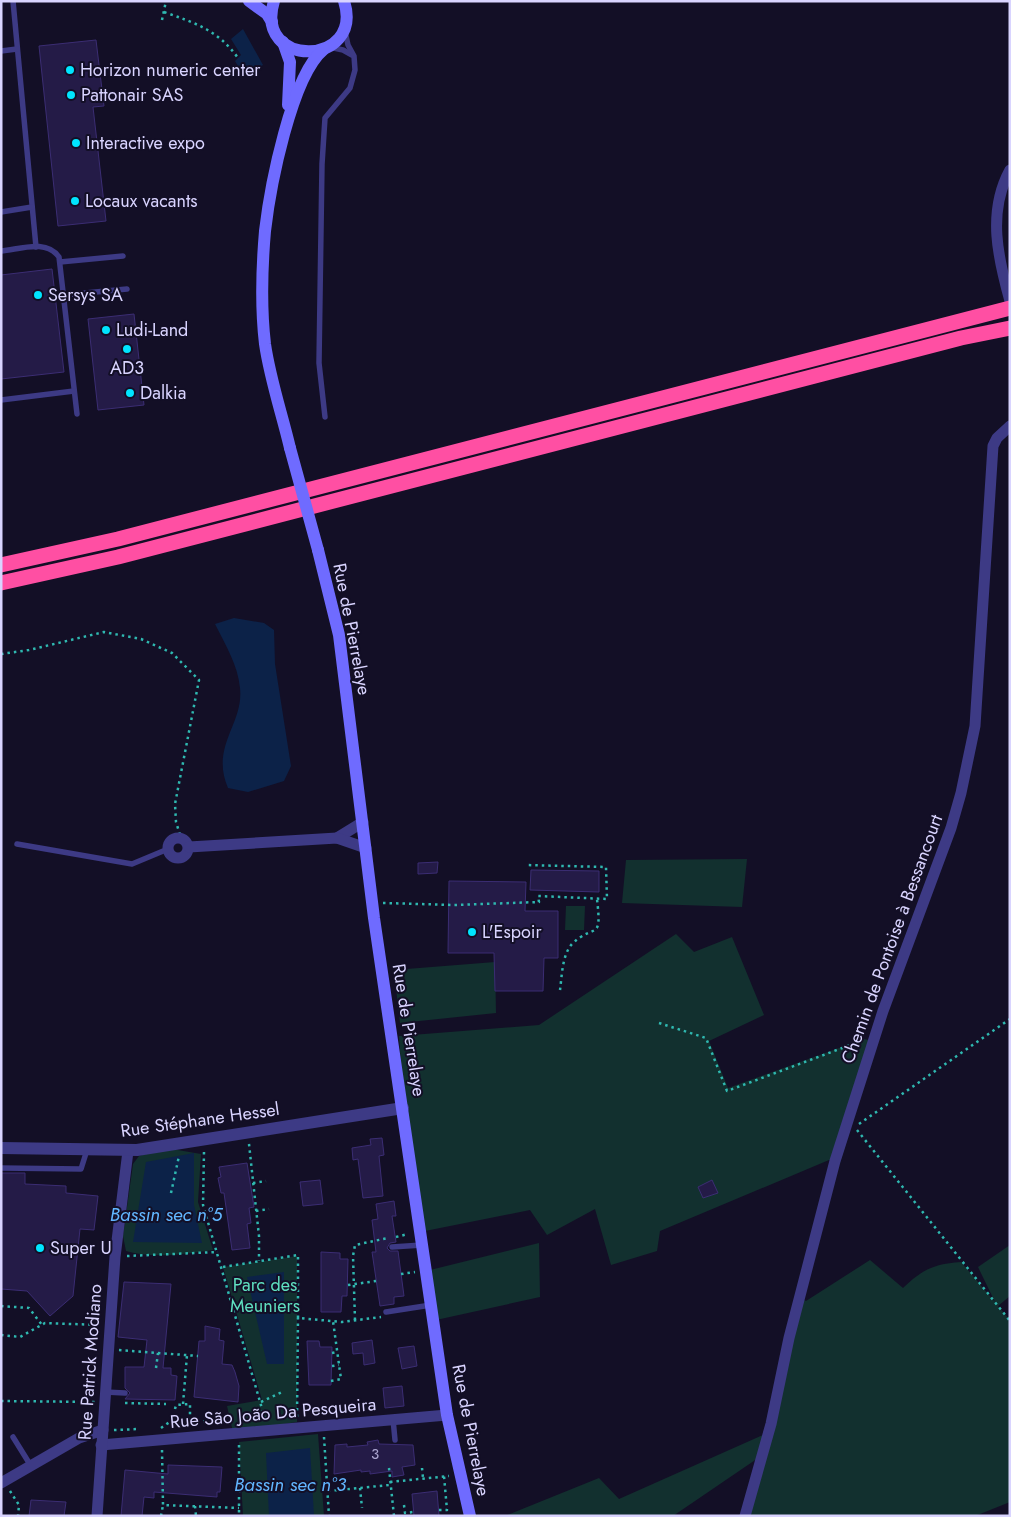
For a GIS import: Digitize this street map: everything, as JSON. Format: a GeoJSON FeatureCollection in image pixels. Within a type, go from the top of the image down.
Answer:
{"type":"FeatureCollection","features":[{"type":"Feature","properties":{"kind":"highway"},"geometry":{"type":"LineString","coordinates":[[1,565],[127,536],[1010,308]]}},
{"type":"Feature","properties":{"kind":"highway"},"geometry":{"type":"LineString","coordinates":[[1,583],[118,557],[952,341],[1010,328]]}},
{"type":"Feature","properties":{"kind":"main road"},"geometry":{"type":"LineString","coordinates":[[249,1],[264,12],[272,22],[289,56],[290,68],[285,133]]}},
{"type":"Feature","properties":{"kind":"main road"},"geometry":{"type":"LineString","coordinates":[[272,22],[274,1]]}},
{"type":"Feature","properties":{"kind":"main road"},"geometry":{"type":"LineString","coordinates":[[285,133],[304,76],[313,60],[341,35],[346,14],[344,1]]}},
{"type":"Feature","properties":{"kind":"main road"},"geometry":{"type":"LineString","coordinates":[[283,42],[293,49],[306,52],[326,48]]}},
{"type":"Feature","properties":{"kind":"main road","name":"Rue de Pierrelaye"},"geometry":{"type":"LineString","coordinates":[[285,133],[265,231],[263,277],[265,344],[339,635],[372,902],[447,1415],[470,1516]]}},
{"type":"Feature","properties":{"kind":"street"},"geometry":{"type":"LineString","coordinates":[[1010,170],[1001,190],[996,232],[999,262],[1010,302]]}},
{"type":"Feature","properties":{"kind":"street","name":"Chemin de Pontoise à Bessancourt"},"geometry":{"type":"LineString","coordinates":[[745,1516],[761,1461],[789,1338],[833,1170],[874,1036],[951,828],[969,758],[976,717],[993,446],[997,438],[1010,426]]}},
{"type":"Feature","properties":{"kind":"street"},"geometry":{"type":"LineString","coordinates":[[337,838],[363,822]]}},
{"type":"Feature","properties":{"kind":"street"},"geometry":{"type":"LineString","coordinates":[[175,838],[181,838],[189,847],[186,856],[178,859],[170,855],[168,849],[170,842],[175,838]]}},
{"type":"Feature","properties":{"kind":"street"},"geometry":{"type":"LineString","coordinates":[[189,847],[337,838],[366,848]]}},
{"type":"Feature","properties":{"kind":"street","name":"Rue Stéphane Hessel"},"geometry":{"type":"LineString","coordinates":[[1,1148],[128,1151],[403,1108]]}},
{"type":"Feature","properties":{"kind":"street","name":"Rue Patrick Modiano"},"geometry":{"type":"LineString","coordinates":[[97,1516],[115,1257],[128,1151]]}},
{"type":"Feature","properties":{"kind":"street","name":"Rue São João Da Pesqueira"},"geometry":{"type":"LineString","coordinates":[[101,1445],[447,1415]]}},
{"type":"Feature","properties":{"kind":"street"},"geometry":{"type":"LineString","coordinates":[[3,1482],[79,1438],[103,1430]]}},
{"type":"Feature","properties":{"kind":"lane"},"geometry":{"type":"LineString","coordinates":[[13,1],[36,247]]}},
{"type":"Feature","properties":{"kind":"lane"},"geometry":{"type":"LineString","coordinates":[[325,417],[319,363],[325,118],[350,88],[356,70],[354,56],[348,45],[345,24]]}},
{"type":"Feature","properties":{"kind":"lane"},"geometry":{"type":"LineString","coordinates":[[326,48],[348,52],[354,56]]}},
{"type":"Feature","properties":{"kind":"lane"},"geometry":{"type":"LineString","coordinates":[[1,51],[17,49]]}},
{"type":"Feature","properties":{"kind":"lane"},"geometry":{"type":"LineString","coordinates":[[1,212],[32,207]]}},
{"type":"Feature","properties":{"kind":"lane"},"geometry":{"type":"LineString","coordinates":[[1,252],[45,246],[54,250],[60,262],[77,414]]}},
{"type":"Feature","properties":{"kind":"lane"},"geometry":{"type":"LineString","coordinates":[[60,262],[123,256]]}},
{"type":"Feature","properties":{"kind":"lane"},"geometry":{"type":"LineString","coordinates":[[64,295],[127,289]]}},
{"type":"Feature","properties":{"kind":"lane"},"geometry":{"type":"LineString","coordinates":[[1,400],[74,391]]}},
{"type":"Feature","properties":{"kind":"lane"},"geometry":{"type":"LineString","coordinates":[[17,844],[132,864],[168,849]]}},
{"type":"Feature","properties":{"kind":"lane"},"geometry":{"type":"LineString","coordinates":[[1,1168],[81,1169],[87,1150]]}},
{"type":"Feature","properties":{"kind":"lane"},"geometry":{"type":"LineString","coordinates":[[392,1247],[421,1238]]}},
{"type":"Feature","properties":{"kind":"lane"},"geometry":{"type":"LineString","coordinates":[[386,1312],[431,1305]]}},
{"type":"Feature","properties":{"kind":"lane"},"geometry":{"type":"LineString","coordinates":[[105,1397],[125,1393]]}},
{"type":"Feature","properties":{"kind":"lane"},"geometry":{"type":"LineString","coordinates":[[393,1419],[395,1440]]}},
{"type":"Feature","properties":{"kind":"lane"},"geometry":{"type":"LineString","coordinates":[[14,1437],[31,1466]]}},
{"type":"Feature","properties":{"kind":"path"},"geometry":{"type":"LineString","coordinates":[[162,20],[166,1]]}},
{"type":"Feature","properties":{"kind":"path"},"geometry":{"type":"LineString","coordinates":[[164,12],[195,23],[216,35],[227,42],[238,58]]}},
{"type":"Feature","properties":{"kind":"path"},"geometry":{"type":"LineString","coordinates":[[1,654],[29,650],[104,632],[141,639],[172,653],[200,680],[175,804],[176,822],[181,838]]}},
{"type":"Feature","properties":{"kind":"path"},"geometry":{"type":"LineString","coordinates":[[372,902],[454,905],[538,902],[538,896],[607,899],[606,867],[525,865]]}},
{"type":"Feature","properties":{"kind":"path"},"geometry":{"type":"LineString","coordinates":[[560,990],[563,964],[571,945],[594,932],[600,923],[597,899]]}},
{"type":"Feature","properties":{"kind":"path"},"geometry":{"type":"LineString","coordinates":[[1010,1019],[854,1127],[1010,1321]]}},
{"type":"Feature","properties":{"kind":"path"},"geometry":{"type":"LineString","coordinates":[[659,1023],[706,1038],[727,1091],[874,1036]]}},
{"type":"Feature","properties":{"kind":"path"},"geometry":{"type":"LineString","coordinates":[[247,1132],[256,1211],[259,1261]]}},
{"type":"Feature","properties":{"kind":"path"},"geometry":{"type":"LineString","coordinates":[[204,1146],[203,1205],[223,1267],[266,1419],[257,1421]]}},
{"type":"Feature","properties":{"kind":"path"},"geometry":{"type":"LineString","coordinates":[[171,1193],[179,1154]]}},
{"type":"Feature","properties":{"kind":"path"},"geometry":{"type":"LineString","coordinates":[[253,1183],[266,1181]]}},
{"type":"Feature","properties":{"kind":"path"},"geometry":{"type":"LineString","coordinates":[[256,1211],[269,1209]]}},
{"type":"Feature","properties":{"kind":"path"},"geometry":{"type":"LineString","coordinates":[[355,1320],[355,1245],[421,1238]]}},
{"type":"Feature","properties":{"kind":"path"},"geometry":{"type":"LineString","coordinates":[[115,1257],[218,1252]]}},
{"type":"Feature","properties":{"kind":"path"},"geometry":{"type":"LineString","coordinates":[[223,1267],[298,1255],[298,1429]]}},
{"type":"Feature","properties":{"kind":"path"},"geometry":{"type":"LineString","coordinates":[[348,1285],[376,1281]]}},
{"type":"Feature","properties":{"kind":"path"},"geometry":{"type":"LineString","coordinates":[[1,1306],[28,1308],[42,1325]]}},
{"type":"Feature","properties":{"kind":"path"},"geometry":{"type":"LineString","coordinates":[[298,1318],[342,1322],[384,1317],[386,1312]]}},
{"type":"Feature","properties":{"kind":"path"},"geometry":{"type":"LineString","coordinates":[[332,1380],[341,1379],[333,1321]]}},
{"type":"Feature","properties":{"kind":"path"},"geometry":{"type":"LineString","coordinates":[[1,1335],[20,1337],[42,1325],[102,1325]]}},
{"type":"Feature","properties":{"kind":"path"},"geometry":{"type":"LineString","coordinates":[[109,1344],[116,1344],[116,1350],[198,1356]]}},
{"type":"Feature","properties":{"kind":"path"},"geometry":{"type":"LineString","coordinates":[[332,1353],[337,1352]]}},
{"type":"Feature","properties":{"kind":"path"},"geometry":{"type":"LineString","coordinates":[[156,1368],[158,1353]]}},
{"type":"Feature","properties":{"kind":"path"},"geometry":{"type":"LineString","coordinates":[[183,1404],[187,1355]]}},
{"type":"Feature","properties":{"kind":"path"},"geometry":{"type":"LineString","coordinates":[[332,1366],[339,1365]]}},
{"type":"Feature","properties":{"kind":"path"},"geometry":{"type":"LineString","coordinates":[[261,1402],[284,1391]]}},
{"type":"Feature","properties":{"kind":"path"},"geometry":{"type":"LineString","coordinates":[[1,1401],[105,1397],[166,1404]]}},
{"type":"Feature","properties":{"kind":"path"},"geometry":{"type":"LineString","coordinates":[[175,1409],[176,1405],[190,1404],[190,1422]]}},
{"type":"Feature","properties":{"kind":"path"},"geometry":{"type":"LineString","coordinates":[[156,1430],[174,1419],[202,1423],[220,1418],[235,1423]]}},
{"type":"Feature","properties":{"kind":"path"},"geometry":{"type":"LineString","coordinates":[[324,1426],[329,1516]]}},
{"type":"Feature","properties":{"kind":"path"},"geometry":{"type":"LineString","coordinates":[[103,1430],[135,1428],[147,1430]]}},
{"type":"Feature","properties":{"kind":"path"},"geometry":{"type":"LineString","coordinates":[[239,1434],[239,1516]]}},
{"type":"Feature","properties":{"kind":"path"},"geometry":{"type":"LineString","coordinates":[[161,1441],[162,1516]]}},
{"type":"Feature","properties":{"kind":"path"},"geometry":{"type":"LineString","coordinates":[[389,1468],[394,1516]]}},
{"type":"Feature","properties":{"kind":"path"},"geometry":{"type":"LineString","coordinates":[[422,1468],[423,1478]]}},
{"type":"Feature","properties":{"kind":"path"},"geometry":{"type":"LineString","coordinates":[[328,1491],[460,1474]]}},
{"type":"Feature","properties":{"kind":"path"},"geometry":{"type":"LineString","coordinates":[[439,1510],[446,1510],[444,1476]]}},
{"type":"Feature","properties":{"kind":"path"},"geometry":{"type":"LineString","coordinates":[[3,1482],[19,1505],[18,1516]]}},
{"type":"Feature","properties":{"kind":"path"},"geometry":{"type":"LineString","coordinates":[[360,1488],[362,1508]]}},
{"type":"Feature","properties":{"kind":"path"},"geometry":{"type":"LineString","coordinates":[[163,1505],[239,1508]]}},
{"type":"Feature","properties":{"kind":"path"},"geometry":{"type":"LineString","coordinates":[[404,1505],[405,1513],[414,1512]]}},
{"type":"Feature","properties":{"kind":"path"},"geometry":{"type":"LineString","coordinates":[[195,1506],[196,1516]]}},
{"type":"Feature","properties":{"kind":"green space"},"geometry":{"type":"Polygon","coordinates":[[[747,859],[742,907],[622,903],[626,860],[747,859]]]}},
{"type":"Feature","properties":{"kind":"green space"},"geometry":{"type":"Polygon","coordinates":[[[566,906],[585,906],[584,930],[565,930],[566,906]]]}},
{"type":"Feature","properties":{"kind":"green space"},"geometry":{"type":"Polygon","coordinates":[[[676,934],[694,952],[732,937],[764,1015],[709,1041],[728,1088],[864,1039],[877,1042],[840,1163],[829,1160],[660,1231],[657,1251],[611,1265],[595,1209],[547,1235],[530,1210],[420,1232],[405,1123],[399,1036],[539,1025],[676,934]]]}},
{"type":"Feature","properties":{"kind":"green space"},"geometry":{"type":"Polygon","coordinates":[[[495,962],[496,1013],[400,1023],[394,970],[495,962]]]}},
{"type":"Feature","properties":{"kind":"green space","name":"Bassin sec n°5"},"geometry":{"type":"Polygon","coordinates":[[[166,1148],[201,1154],[198,1202],[213,1250],[158,1255],[126,1251],[123,1236],[133,1164],[139,1156],[166,1148]]]}},
{"type":"Feature","properties":{"kind":"green space"},"geometry":{"type":"Polygon","coordinates":[[[539,1243],[540,1297],[436,1320],[426,1271],[539,1243]]]}},
{"type":"Feature","properties":{"kind":"green space"},"geometry":{"type":"Polygon","coordinates":[[[1010,1245],[1010,1296],[998,1306],[1010,1320],[1010,1502],[975,1516],[747,1516],[767,1452],[673,1516],[505,1516],[599,1478],[619,1499],[772,1431],[802,1299],[806,1301],[870,1260],[903,1288],[929,1269],[943,1264],[961,1262],[995,1302],[978,1267],[1010,1245]]]}},
{"type":"Feature","properties":{"kind":"green space","name":"Parc des Meuniers"},"geometry":{"type":"Polygon","coordinates":[[[297,1256],[297,1422],[233,1432],[227,1406],[262,1400],[223,1267],[297,1256]]]}},
{"type":"Feature","properties":{"kind":"green space"},"geometry":{"type":"Polygon","coordinates":[[[318,1434],[324,1516],[243,1516],[239,1442],[318,1434]]]}},
{"type":"Feature","properties":{"kind":"water"},"geometry":{"type":"Polygon","coordinates":[[[243,29],[263,65],[244,76],[235,61],[241,55],[231,39],[243,29]]]}},
{"type":"Feature","properties":{"kind":"water"},"geometry":{"type":"Polygon","coordinates":[[[234,618],[264,623],[274,630],[275,664],[291,766],[284,781],[248,792],[228,788],[224,773],[225,747],[237,713],[240,701],[240,688],[234,663],[215,624],[234,618]]]}},
{"type":"Feature","properties":{"kind":"water","name":"Bassin sec n°5"},"geometry":{"type":"Polygon","coordinates":[[[194,1153],[194,1205],[202,1243],[133,1242],[146,1162],[194,1153]]]}},
{"type":"Feature","properties":{"kind":"water"},"geometry":{"type":"Polygon","coordinates":[[[284,1272],[284,1364],[267,1364],[247,1277],[284,1272]]]}},
{"type":"Feature","properties":{"kind":"water","name":"Bassin sec n°3"},"geometry":{"type":"Polygon","coordinates":[[[310,1448],[314,1516],[269,1516],[266,1453],[310,1448]]]}},
{"type":"Feature","properties":{"kind":"building"},"geometry":{"type":"Polygon","coordinates":[[[96,40],[104,106],[93,107],[106,221],[58,226],[39,46],[96,40]]]}},
{"type":"Feature","properties":{"kind":"building"},"geometry":{"type":"Polygon","coordinates":[[[52,269],[64,372],[1,379],[1,275],[52,269]]]}},
{"type":"Feature","properties":{"kind":"building"},"geometry":{"type":"Polygon","coordinates":[[[134,314],[144,405],[98,410],[88,319],[134,314]]]}},
{"type":"Feature","properties":{"kind":"building"},"geometry":{"type":"Polygon","coordinates":[[[438,862],[437,873],[418,874],[418,863],[438,862]]]}},
{"type":"Feature","properties":{"kind":"building"},"geometry":{"type":"Polygon","coordinates":[[[531,870],[599,871],[599,892],[530,890],[531,870]]]}},
{"type":"Feature","properties":{"kind":"building"},"geometry":{"type":"Polygon","coordinates":[[[449,881],[526,882],[525,911],[558,911],[558,958],[544,958],[543,991],[495,991],[494,953],[448,953],[449,881]]]}},
{"type":"Feature","properties":{"kind":"building"},"geometry":{"type":"Polygon","coordinates":[[[382,1138],[384,1155],[379,1156],[383,1196],[363,1198],[358,1159],[353,1160],[352,1148],[371,1145],[370,1139],[382,1138]]]}},
{"type":"Feature","properties":{"kind":"building"},"geometry":{"type":"Polygon","coordinates":[[[247,1163],[254,1207],[249,1208],[251,1223],[247,1224],[250,1248],[232,1250],[224,1193],[221,1193],[218,1178],[221,1177],[219,1167],[247,1163]]]}},
{"type":"Feature","properties":{"kind":"building","name":"Super U"},"geometry":{"type":"Polygon","coordinates":[[[1,1173],[25,1173],[25,1184],[66,1186],[66,1193],[98,1196],[94,1230],[80,1229],[73,1296],[50,1316],[27,1291],[1,1289],[1,1173]]]}},
{"type":"Feature","properties":{"kind":"building"},"geometry":{"type":"Polygon","coordinates":[[[320,1180],[323,1204],[303,1206],[300,1182],[320,1180]]]}},
{"type":"Feature","properties":{"kind":"building"},"geometry":{"type":"Polygon","coordinates":[[[712,1180],[718,1193],[703,1198],[698,1187],[712,1180]]]}},
{"type":"Feature","properties":{"kind":"building"},"geometry":{"type":"Polygon","coordinates":[[[394,1201],[396,1216],[392,1216],[396,1242],[390,1243],[387,1248],[390,1251],[398,1251],[404,1296],[394,1297],[394,1304],[380,1306],[372,1252],[376,1252],[372,1220],[378,1219],[376,1204],[394,1201]]]}},
{"type":"Feature","properties":{"kind":"building"},"geometry":{"type":"Polygon","coordinates":[[[321,1252],[340,1253],[340,1259],[348,1259],[347,1296],[342,1296],[341,1312],[321,1312],[321,1252]]]}},
{"type":"Feature","properties":{"kind":"building"},"geometry":{"type":"Polygon","coordinates":[[[124,1282],[171,1284],[163,1368],[171,1368],[171,1375],[177,1376],[175,1400],[125,1399],[130,1393],[125,1388],[125,1367],[144,1367],[147,1340],[118,1337],[124,1282]]]}},
{"type":"Feature","properties":{"kind":"building"},"geometry":{"type":"Polygon","coordinates":[[[205,1326],[220,1329],[219,1340],[224,1341],[222,1364],[232,1365],[235,1372],[239,1386],[238,1402],[194,1397],[199,1341],[205,1341],[205,1326]]]}},
{"type":"Feature","properties":{"kind":"building"},"geometry":{"type":"Polygon","coordinates":[[[372,1340],[375,1363],[364,1365],[363,1353],[353,1354],[352,1343],[372,1340]]]}},
{"type":"Feature","properties":{"kind":"building"},"geometry":{"type":"Polygon","coordinates":[[[307,1341],[319,1341],[320,1347],[332,1347],[331,1385],[309,1385],[307,1341]]]}},
{"type":"Feature","properties":{"kind":"building"},"geometry":{"type":"Polygon","coordinates":[[[414,1346],[417,1366],[402,1369],[398,1348],[414,1346]]]}},
{"type":"Feature","properties":{"kind":"building"},"geometry":{"type":"Polygon","coordinates":[[[402,1386],[404,1406],[385,1408],[383,1388],[402,1386]]]}},
{"type":"Feature","properties":{"kind":"building"},"geometry":{"type":"Polygon","coordinates":[[[378,1440],[379,1444],[413,1445],[415,1465],[402,1467],[404,1475],[392,1477],[392,1471],[370,1474],[370,1471],[361,1472],[361,1470],[334,1474],[335,1445],[347,1444],[347,1447],[368,1445],[367,1442],[378,1440]]]}},
{"type":"Feature","properties":{"kind":"building"},"geometry":{"type":"Polygon","coordinates":[[[168,1465],[222,1467],[220,1492],[217,1492],[217,1497],[154,1492],[154,1498],[144,1497],[142,1516],[121,1516],[125,1470],[168,1474],[168,1465]]]}},
{"type":"Feature","properties":{"kind":"building"},"geometry":{"type":"Polygon","coordinates":[[[437,1491],[439,1516],[414,1516],[412,1494],[437,1491]]]}},
{"type":"Feature","properties":{"kind":"building"},"geometry":{"type":"Polygon","coordinates":[[[31,1500],[66,1502],[64,1516],[29,1516],[31,1500]]]}},
{"type":"Feature","properties":{"kind":"place","name":"Horizon numeric center"},"geometry":{"type":"Point","coordinates":[70,70]}},
{"type":"Feature","properties":{"kind":"place","name":"Pattonair SAS"},"geometry":{"type":"Point","coordinates":[71,95]}},
{"type":"Feature","properties":{"kind":"place","name":"Interactive expo"},"geometry":{"type":"Point","coordinates":[76,143]}},
{"type":"Feature","properties":{"kind":"place","name":"Locaux vacants"},"geometry":{"type":"Point","coordinates":[75,201]}},
{"type":"Feature","properties":{"kind":"place","name":"Sersys SA"},"geometry":{"type":"Point","coordinates":[38,295]}},
{"type":"Feature","properties":{"kind":"place","name":"Ludi-Land"},"geometry":{"type":"Point","coordinates":[106,330]}},
{"type":"Feature","properties":{"kind":"place","name":"AD3"},"geometry":{"type":"Point","coordinates":[127,349]}},
{"type":"Feature","properties":{"kind":"place","name":"Dalkia"},"geometry":{"type":"Point","coordinates":[130,393]}},
{"type":"Feature","properties":{"kind":"place","name":"L'Espoir"},"geometry":{"type":"Point","coordinates":[472,932]}},
{"type":"Feature","properties":{"kind":"place","name":"Super U"},"geometry":{"type":"Point","coordinates":[40,1248]}}]}
